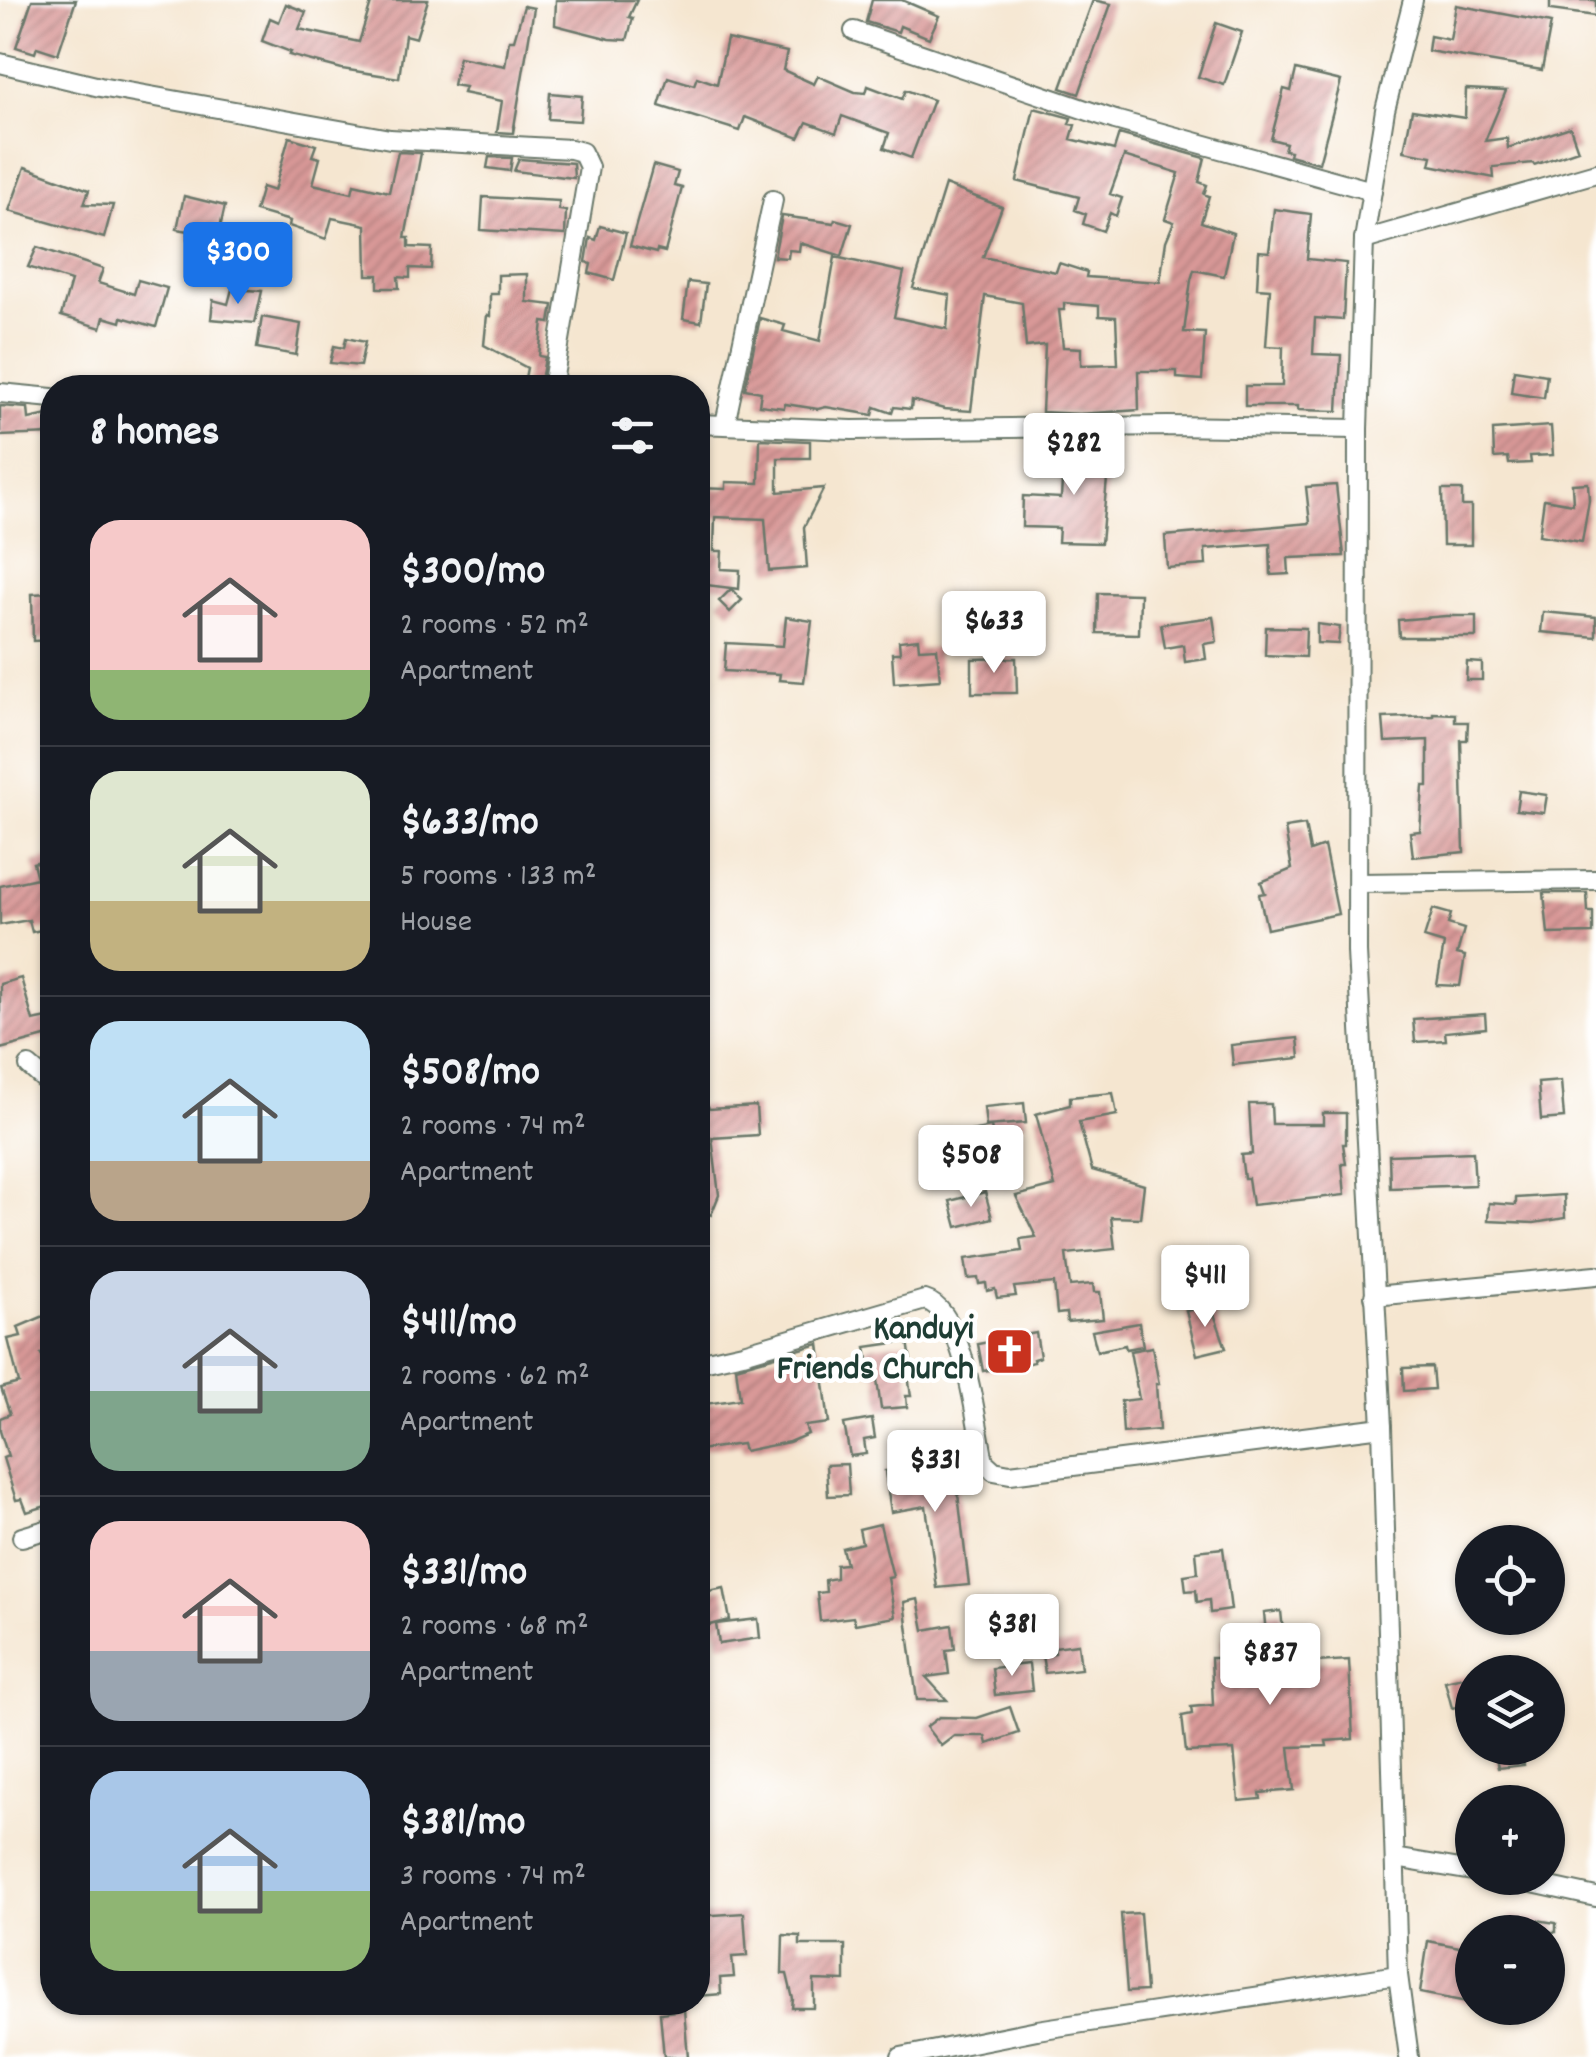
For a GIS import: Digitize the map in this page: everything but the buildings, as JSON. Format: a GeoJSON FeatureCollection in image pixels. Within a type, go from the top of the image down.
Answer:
{"type":"FeatureCollection","features":[{"type":"Feature","properties":{"kind":"street"},"geometry":{"type":"LineString","coordinates":[[1410,2057],[1398,1976],[1382,1427],[1357,952],[1358,429],[1364,240],[1386,110],[1414,0]]}},
{"type":"Feature","properties":{"kind":"street"},"geometry":{"type":"LineString","coordinates":[[854,32],[1115,120],[1372,191]]}},
{"type":"Feature","properties":{"kind":"street"},"geometry":{"type":"LineString","coordinates":[[0,62],[100,86],[390,138],[572,148],[582,152],[589,167],[554,375]]}},
{"type":"Feature","properties":{"kind":"street"},"geometry":{"type":"LineString","coordinates":[[1364,240],[1596,173]]}},
{"type":"Feature","properties":{"kind":"street"},"geometry":{"type":"LineString","coordinates":[[725,424],[773,200]]}},
{"type":"Feature","properties":{"kind":"street"},"geometry":{"type":"LineString","coordinates":[[0,393],[40,397]]}},
{"type":"Feature","properties":{"kind":"street"},"geometry":{"type":"LineString","coordinates":[[710,424],[852,430],[1168,426],[1358,429]]}},
{"type":"Feature","properties":{"kind":"street"},"geometry":{"type":"LineString","coordinates":[[1358,882],[1596,880]]}},
{"type":"Feature","properties":{"kind":"street"},"geometry":{"type":"LineString","coordinates":[[30,1066],[40,1075]]}},
{"type":"Feature","properties":{"kind":"street"},"geometry":{"type":"LineString","coordinates":[[1374,1296],[1596,1275]]}},
{"type":"Feature","properties":{"kind":"street"},"geometry":{"type":"LineString","coordinates":[[710,1361],[925,1300],[934,1302],[949,1318],[965,1367],[984,1462],[994,1471],[1010,1474],[1382,1427]]}},
{"type":"Feature","properties":{"kind":"street"},"geometry":{"type":"LineString","coordinates":[[22,1537],[40,1532]]}},
{"type":"Feature","properties":{"kind":"street"},"geometry":{"type":"LineString","coordinates":[[1395,1858],[1455,1868]]}},
{"type":"Feature","properties":{"kind":"street"},"geometry":{"type":"LineString","coordinates":[[1565,1890],[1596,1897]]}},
{"type":"Feature","properties":{"kind":"street"},"geometry":{"type":"LineString","coordinates":[[901,2057],[1037,2030],[1398,1976]]}},
{"type":"Feature","properties":{"kind":"place","name":"Kanduyi Friends Church"},"geometry":{"type":"Point","coordinates":[1009,1351]}}]}
